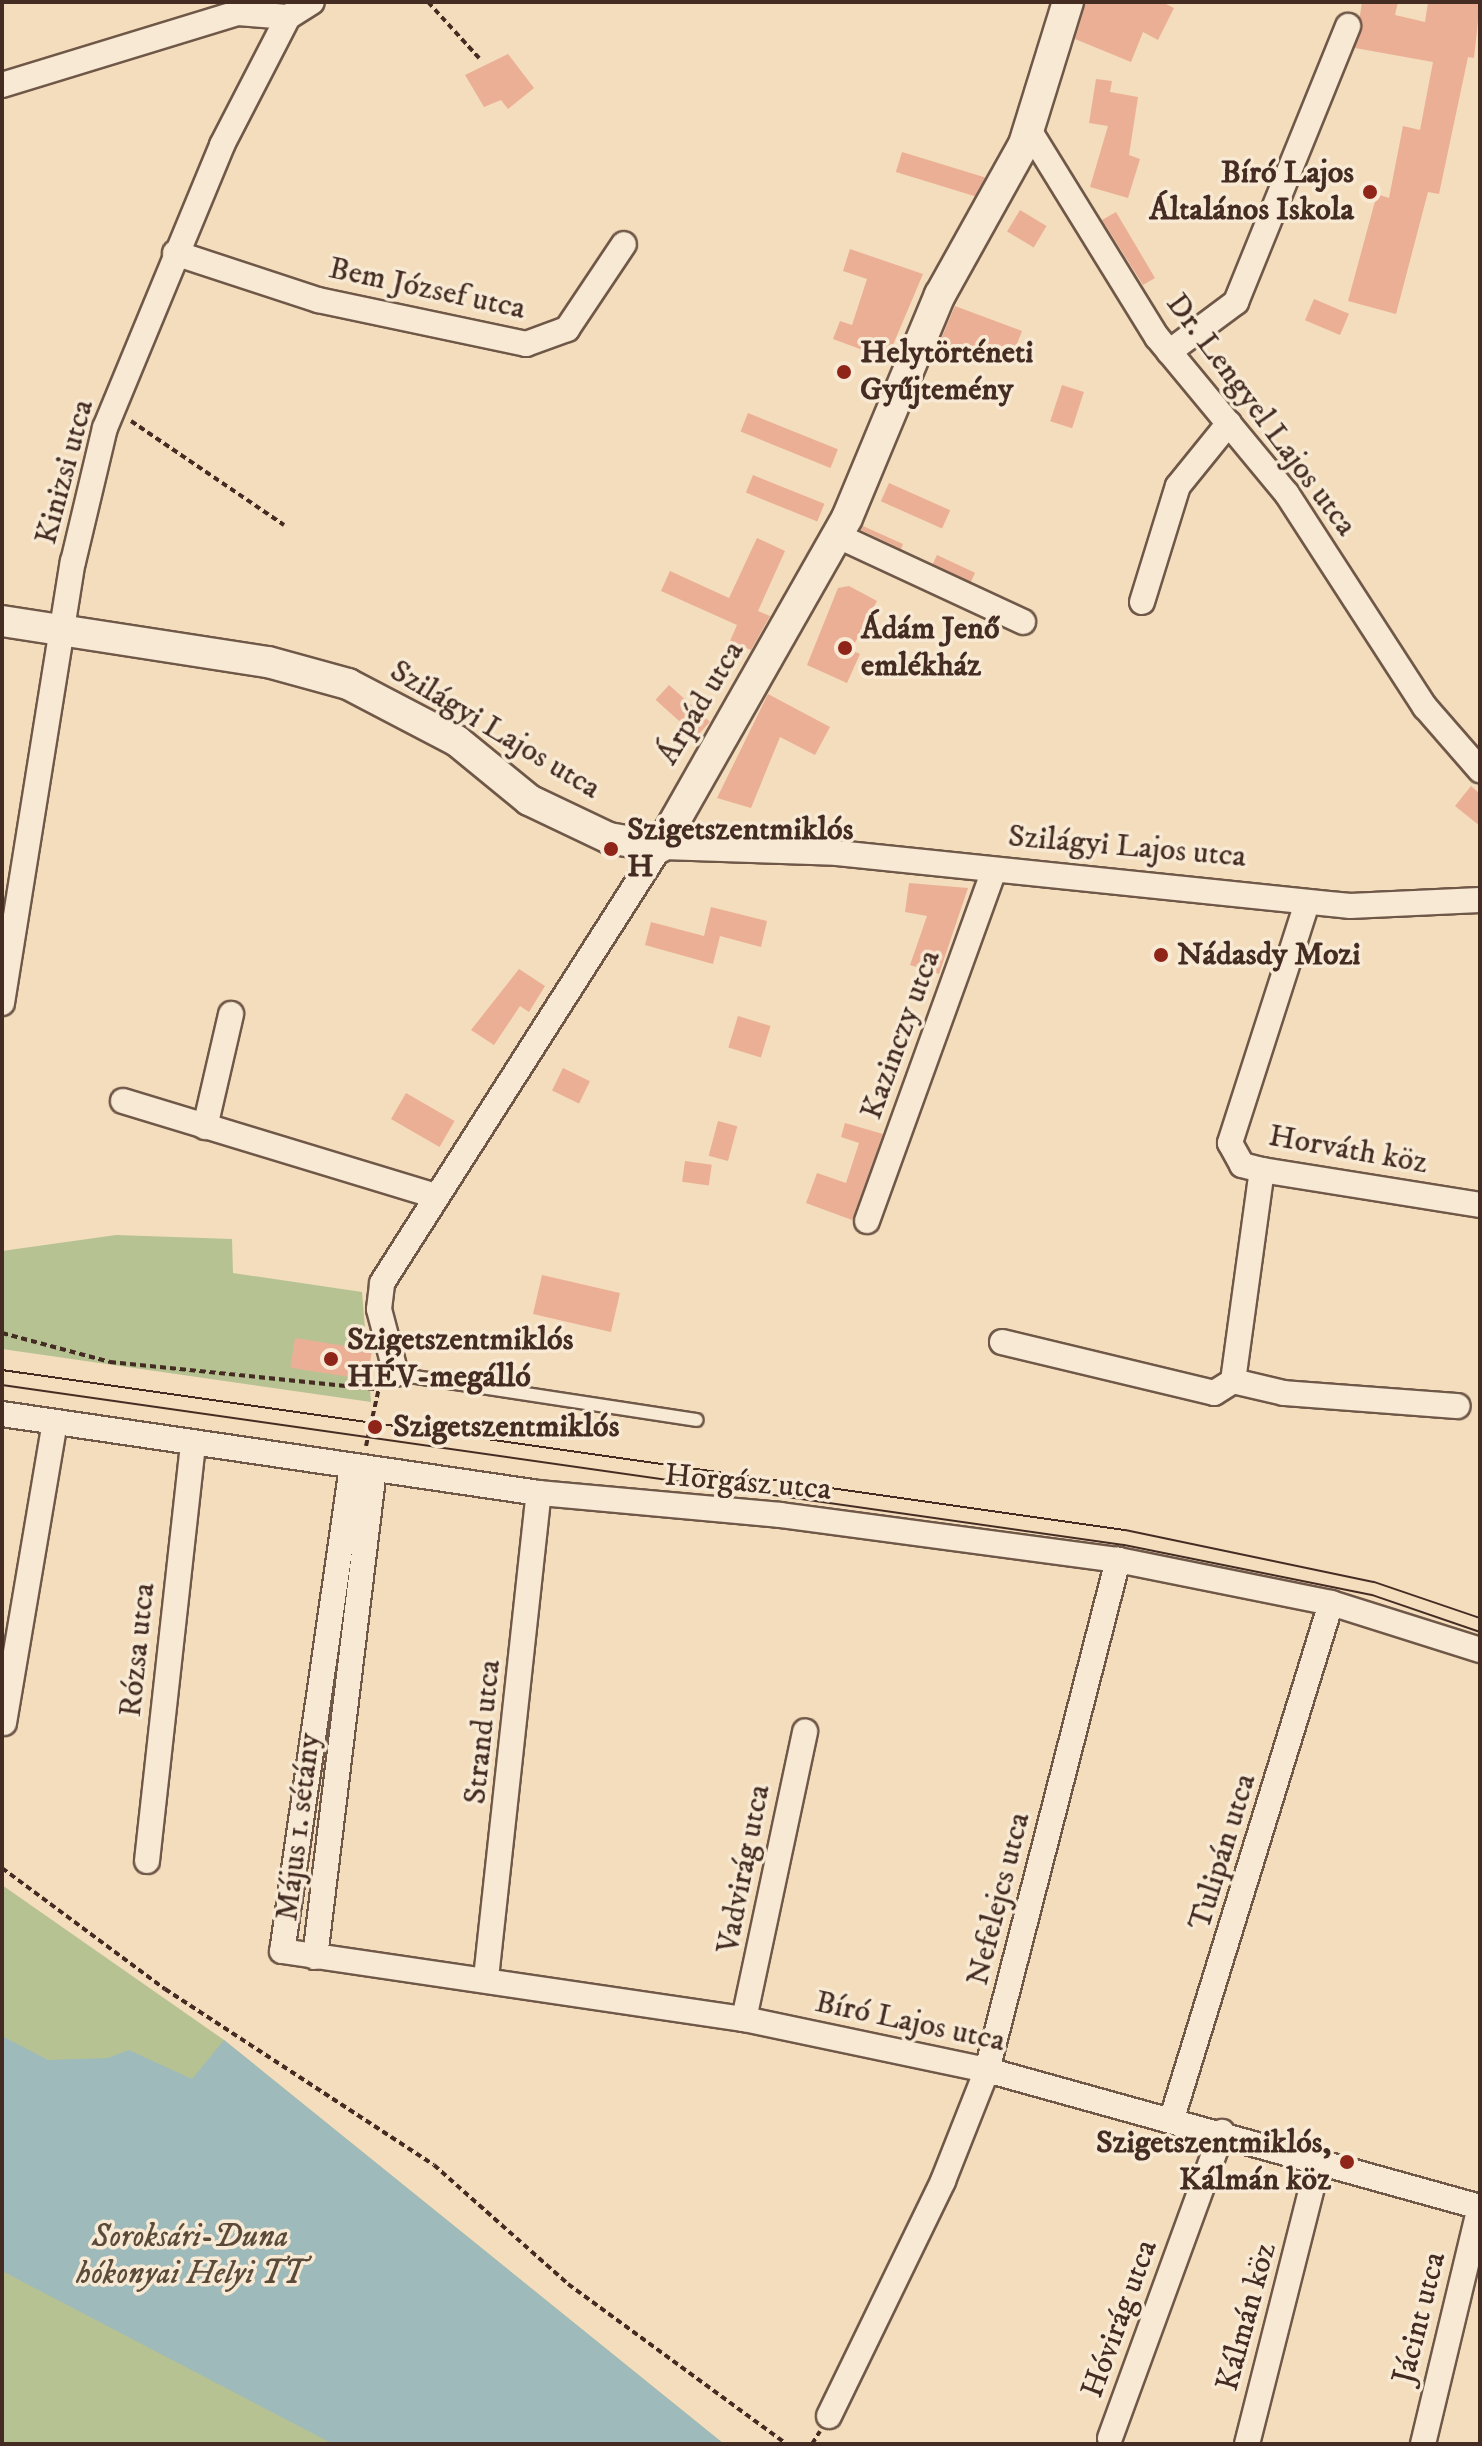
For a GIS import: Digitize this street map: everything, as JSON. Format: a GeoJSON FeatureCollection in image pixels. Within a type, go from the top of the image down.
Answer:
{"type":"FeatureCollection","features":[{"type":"Feature","properties":{"kind":"street"},"geometry":{"type":"LineString","coordinates":[[2,85],[238,13],[288,17],[312,2]]}},
{"type":"Feature","properties":{"kind":"street","name":"Árpád utca"},"geometry":{"type":"LineString","coordinates":[[1053,40],[1056,2]]}},
{"type":"Feature","properties":{"kind":"street","name":"Árpád utca"},"geometry":{"type":"LineString","coordinates":[[387,1382],[378,1294],[435,1196],[660,847],[838,536],[940,295],[1029,130],[1053,40],[1068,2]]}},
{"type":"Feature","properties":{"kind":"street","name":"Kinizsi utca"},"geometry":{"type":"LineString","coordinates":[[2,1003],[12,882],[64,634],[73,562],[113,408],[175,253],[288,17]]}},
{"type":"Feature","properties":{"kind":"street"},"geometry":{"type":"LineString","coordinates":[[1169,352],[1236,302],[1348,26]]}},
{"type":"Feature","properties":{"kind":"street","name":"Dr. Lengyel Lajos utca"},"geometry":{"type":"LineString","coordinates":[[1029,130],[1169,352],[1287,494],[1425,707],[1480,770]]}},
{"type":"Feature","properties":{"kind":"street","name":"Bem József utca"},"geometry":{"type":"LineString","coordinates":[[175,253],[318,300],[539,344],[567,329],[624,244]]}},
{"type":"Feature","properties":{"kind":"street"},"geometry":{"type":"LineString","coordinates":[[1142,602],[1178,486],[1229,423]]}},
{"type":"Feature","properties":{"kind":"street"},"geometry":{"type":"LineString","coordinates":[[838,536],[1023,622]]}},
{"type":"Feature","properties":{"kind":"street","name":"Szilágyi Lajos utca"},"geometry":{"type":"LineString","coordinates":[[2,621],[64,634],[268,662],[348,684],[457,741],[529,800],[609,838],[660,847],[837,853],[1307,903],[1480,900]]}},
{"type":"Feature","properties":{"kind":"street","name":"Kazinczy utca"},"geometry":{"type":"LineString","coordinates":[[867,1221],[994,871]]}},
{"type":"Feature","properties":{"kind":"street","name":"Horváth köz"},"geometry":{"type":"LineString","coordinates":[[1307,903],[1230,1143],[1242,1165],[1480,1205]]}},
{"type":"Feature","properties":{"kind":"street"},"geometry":{"type":"LineString","coordinates":[[205,1127],[231,1014]]}},
{"type":"Feature","properties":{"kind":"street"},"geometry":{"type":"LineString","coordinates":[[123,1101],[435,1196]]}},
{"type":"Feature","properties":{"kind":"street"},"geometry":{"type":"LineString","coordinates":[[1233,1381],[1262,1170]]}},
{"type":"Feature","properties":{"kind":"street"},"geometry":{"type":"LineString","coordinates":[[1002,1342],[1214,1393],[1233,1381],[1284,1393],[1458,1406]]}},
{"type":"Feature","properties":{"kind":"street","name":"Horgász utca"},"geometry":{"type":"LineString","coordinates":[[2,1414],[193,1445],[364,1463],[539,1493],[780,1515],[1118,1560],[1331,1603],[1480,1650]]}},
{"type":"Feature","properties":{"kind":"street"},"geometry":{"type":"LineString","coordinates":[[4,1723],[55,1422]]}},
{"type":"Feature","properties":{"kind":"street","name":"Rózsa utca"},"geometry":{"type":"LineString","coordinates":[[147,1861],[193,1445]]}},
{"type":"Feature","properties":{"kind":"street","name":"Május 1. sétány"},"geometry":{"type":"LineString","coordinates":[[364,1463],[315,1957],[282,1951],[364,1463]]}},
{"type":"Feature","properties":{"kind":"street","name":"Strand utca"},"geometry":{"type":"LineString","coordinates":[[486,1978],[539,1493]]}},
{"type":"Feature","properties":{"kind":"street","name":"Nefelejcs utca"},"geometry":{"type":"LineString","coordinates":[[829,2416],[943,2181],[987,2070],[1118,1560]]}},
{"type":"Feature","properties":{"kind":"street","name":"Tulipán utca"},"geometry":{"type":"LineString","coordinates":[[1172,2118],[1331,1603]]}},
{"type":"Feature","properties":{"kind":"street","name":"Vadvirág utca"},"geometry":{"type":"LineString","coordinates":[[744,2019],[805,1731]]}},
{"type":"Feature","properties":{"kind":"street","name":"Bíró Lajos utca"},"geometry":{"type":"LineString","coordinates":[[315,1957],[486,1978],[744,2019],[987,2070],[1172,2118],[1480,2207]]}},
{"type":"Feature","properties":{"kind":"street","name":"Hóvirág utca"},"geometry":{"type":"LineString","coordinates":[[1110,2438],[1222,2132]]}},
{"type":"Feature","properties":{"kind":"street","name":"Kálmán köz"},"geometry":{"type":"LineString","coordinates":[[1247,2444],[1319,2160]]}},
{"type":"Feature","properties":{"kind":"street","name":"Jácint utca"},"geometry":{"type":"LineString","coordinates":[[1423,2444],[1480,2207]]}},
{"type":"Feature","properties":{"kind":"lane"},"geometry":{"type":"LineString","coordinates":[[387,1382],[697,1420]]}},
{"type":"Feature","properties":{"kind":"path"},"geometry":{"type":"LineString","coordinates":[[428,2],[479,58]]}},
{"type":"Feature","properties":{"kind":"path"},"geometry":{"type":"LineString","coordinates":[[113,408],[284,525]]}},
{"type":"Feature","properties":{"kind":"path"},"geometry":{"type":"LineString","coordinates":[[2,1333],[110,1362],[387,1382],[364,1463]]}},
{"type":"Feature","properties":{"kind":"path"},"geometry":{"type":"LineString","coordinates":[[2,1868],[165,1989],[434,2165],[568,2284],[787,2444]]}},
{"type":"Feature","properties":{"kind":"green space"},"geometry":{"type":"Polygon","coordinates":[[[116,1235],[232,1239],[233,1273],[362,1292],[371,1402],[2,1349],[2,1251],[116,1235]]]}},
{"type":"Feature","properties":{"kind":"green space","name":"Soroksári-Duna hókonyai Helyi TT"},"geometry":{"type":"Polygon","coordinates":[[[2,1885],[224,2040],[724,2444],[2,2444],[2,1885]]]}},
{"type":"Feature","properties":{"kind":"water","name":"Soroksári-Duna hókonyai Helyi TT"},"geometry":{"type":"Polygon","coordinates":[[[2,2036],[48,2060],[108,2058],[129,2050],[192,2079],[224,2040],[724,2444],[333,2444],[2,2271],[2,2036]]]}},
{"type":"Feature","properties":{"kind":"building"},"geometry":{"type":"Polygon","coordinates":[[[1086,2],[1162,2],[1174,8],[1158,40],[1143,32],[1131,62],[1075,39],[1086,2]]]}},
{"type":"Feature","properties":{"kind":"building"},"geometry":{"type":"Polygon","coordinates":[[[1362,2],[1398,2],[1395,15],[1425,22],[1428,2],[1480,2],[1474,58],[1468,57],[1439,194],[1428,192],[1396,314],[1348,301],[1377,194],[1389,198],[1403,126],[1420,130],[1433,62],[1355,48],[1362,2]]]}},
{"type":"Feature","properties":{"kind":"building"},"geometry":{"type":"Polygon","coordinates":[[[508,54],[534,88],[508,109],[501,100],[484,107],[465,75],[508,54]]]}},
{"type":"Feature","properties":{"kind":"building"},"geometry":{"type":"Polygon","coordinates":[[[1096,79],[1112,81],[1110,92],[1138,97],[1129,155],[1140,159],[1128,198],[1090,187],[1108,126],[1089,123],[1096,79]]]}},
{"type":"Feature","properties":{"kind":"building"},"geometry":{"type":"Polygon","coordinates":[[[902,152],[985,177],[979,198],[896,172],[902,152]]]}},
{"type":"Feature","properties":{"kind":"building"},"geometry":{"type":"Polygon","coordinates":[[[1020,210],[1047,226],[1034,247],[1007,231],[1020,210]]]}},
{"type":"Feature","properties":{"kind":"building"},"geometry":{"type":"Polygon","coordinates":[[[1116,212],[1155,278],[1143,285],[1102,220],[1116,212]]]}},
{"type":"Feature","properties":{"kind":"building"},"geometry":{"type":"Polygon","coordinates":[[[850,249],[923,274],[887,359],[833,339],[840,321],[852,325],[867,279],[843,271],[850,249]]]}},
{"type":"Feature","properties":{"kind":"building"},"geometry":{"type":"Polygon","coordinates":[[[1314,299],[1349,314],[1340,335],[1305,320],[1314,299]]]}},
{"type":"Feature","properties":{"kind":"building"},"geometry":{"type":"Polygon","coordinates":[[[955,306],[1022,331],[1013,354],[980,342],[969,363],[936,351],[955,306]]]}},
{"type":"Feature","properties":{"kind":"building"},"geometry":{"type":"Polygon","coordinates":[[[1062,385],[1084,392],[1072,428],[1050,421],[1062,385]]]}},
{"type":"Feature","properties":{"kind":"building"},"geometry":{"type":"Polygon","coordinates":[[[748,413],[838,449],[830,468],[741,432],[748,413]]]}},
{"type":"Feature","properties":{"kind":"building"},"geometry":{"type":"Polygon","coordinates":[[[753,475],[824,504],[817,521],[746,493],[753,475]]]}},
{"type":"Feature","properties":{"kind":"building"},"geometry":{"type":"Polygon","coordinates":[[[889,483],[950,510],[942,529],[881,501],[889,483]]]}},
{"type":"Feature","properties":{"kind":"building"},"geometry":{"type":"Polygon","coordinates":[[[863,526],[903,544],[901,549],[861,530],[863,526]]]}},
{"type":"Feature","properties":{"kind":"building"},"geometry":{"type":"Polygon","coordinates":[[[757,538],[785,551],[758,611],[770,616],[751,650],[730,641],[737,625],[661,591],[670,571],[729,598],[757,538]]]}},
{"type":"Feature","properties":{"kind":"building"},"geometry":{"type":"Polygon","coordinates":[[[937,555],[975,573],[971,582],[933,564],[937,555]]]}},
{"type":"Feature","properties":{"kind":"building"},"geometry":{"type":"Polygon","coordinates":[[[849,586],[877,601],[851,650],[860,654],[847,683],[807,665],[838,588],[849,586]]]}},
{"type":"Feature","properties":{"kind":"building"},"geometry":{"type":"Polygon","coordinates":[[[669,685],[710,722],[696,737],[656,700],[669,685]]]}},
{"type":"Feature","properties":{"kind":"building"},"geometry":{"type":"Polygon","coordinates":[[[768,694],[830,727],[815,755],[780,737],[751,808],[717,798],[768,694]]]}},
{"type":"Feature","properties":{"kind":"building"},"geometry":{"type":"Polygon","coordinates":[[[1471,786],[1480,794],[1480,826],[1455,806],[1471,786]]]}},
{"type":"Feature","properties":{"kind":"building"},"geometry":{"type":"Polygon","coordinates":[[[909,883],[968,888],[939,974],[910,965],[927,916],[905,912],[909,883]]]}},
{"type":"Feature","properties":{"kind":"building"},"geometry":{"type":"Polygon","coordinates":[[[711,907],[767,921],[761,947],[720,936],[713,964],[645,945],[651,922],[704,936],[711,907]]]}},
{"type":"Feature","properties":{"kind":"building"},"geometry":{"type":"Polygon","coordinates":[[[519,969],[545,986],[529,1012],[520,1006],[494,1045],[471,1030],[519,969]]]}},
{"type":"Feature","properties":{"kind":"building"},"geometry":{"type":"Polygon","coordinates":[[[738,1016],[771,1026],[761,1057],[728,1048],[738,1016]]]}},
{"type":"Feature","properties":{"kind":"building"},"geometry":{"type":"Polygon","coordinates":[[[563,1068],[590,1081],[579,1104],[552,1090],[563,1068]]]}},
{"type":"Feature","properties":{"kind":"building"},"geometry":{"type":"Polygon","coordinates":[[[406,1093],[454,1121],[439,1147],[391,1119],[406,1093]]]}},
{"type":"Feature","properties":{"kind":"building"},"geometry":{"type":"Polygon","coordinates":[[[718,1121],[737,1126],[728,1161],[709,1156],[718,1121]]]}},
{"type":"Feature","properties":{"kind":"building"},"geometry":{"type":"Polygon","coordinates":[[[845,1123],[883,1134],[852,1220],[806,1203],[817,1173],[846,1183],[859,1143],[841,1137],[845,1123]]]}},
{"type":"Feature","properties":{"kind":"building"},"geometry":{"type":"Polygon","coordinates":[[[685,1161],[712,1165],[709,1186],[682,1182],[685,1161]]]}},
{"type":"Feature","properties":{"kind":"building"},"geometry":{"type":"Polygon","coordinates":[[[542,1275],[620,1293],[611,1332],[533,1314],[542,1275]]]}},
{"type":"Feature","properties":{"kind":"building","name":"Szigetszentmiklós HÉV-megálló"},"geometry":{"type":"Polygon","coordinates":[[[295,1338],[372,1350],[367,1380],[290,1368],[295,1338]]]}},
{"type":"Feature","properties":{"kind":"tram line"},"geometry":{"type":"LineString","coordinates":[[2,1370],[1125,1530],[1374,1582],[1480,1618]]}},
{"type":"Feature","properties":{"kind":"tram line"},"geometry":{"type":"LineString","coordinates":[[2,1385],[1124,1545],[1372,1595],[1480,1632]]}},
{"type":"Feature","properties":{"kind":"place","name":"Bíró Lajos Általános Iskola"},"geometry":{"type":"Point","coordinates":[1370,192]}},
{"type":"Feature","properties":{"kind":"place","name":"Helytörténeti Gyűjtemény"},"geometry":{"type":"Point","coordinates":[844,372]}},
{"type":"Feature","properties":{"kind":"place","name":"Ádám Jenő emlékház"},"geometry":{"type":"Point","coordinates":[845,648]}},
{"type":"Feature","properties":{"kind":"place","name":"Szigetszentmiklós H"},"geometry":{"type":"Point","coordinates":[611,849]}},
{"type":"Feature","properties":{"kind":"place","name":"Nádasdy Mozi"},"geometry":{"type":"Point","coordinates":[1161,955]}},
{"type":"Feature","properties":{"kind":"place","name":"Szigetszentmiklós HÉV-megálló"},"geometry":{"type":"Point","coordinates":[331,1359]}},
{"type":"Feature","properties":{"kind":"place","name":"Szigetszentmiklós"},"geometry":{"type":"Point","coordinates":[375,1427]}},
{"type":"Feature","properties":{"kind":"place","name":"Szigetszentmiklós, Kálmán köz"},"geometry":{"type":"Point","coordinates":[1347,2162]}}]}
